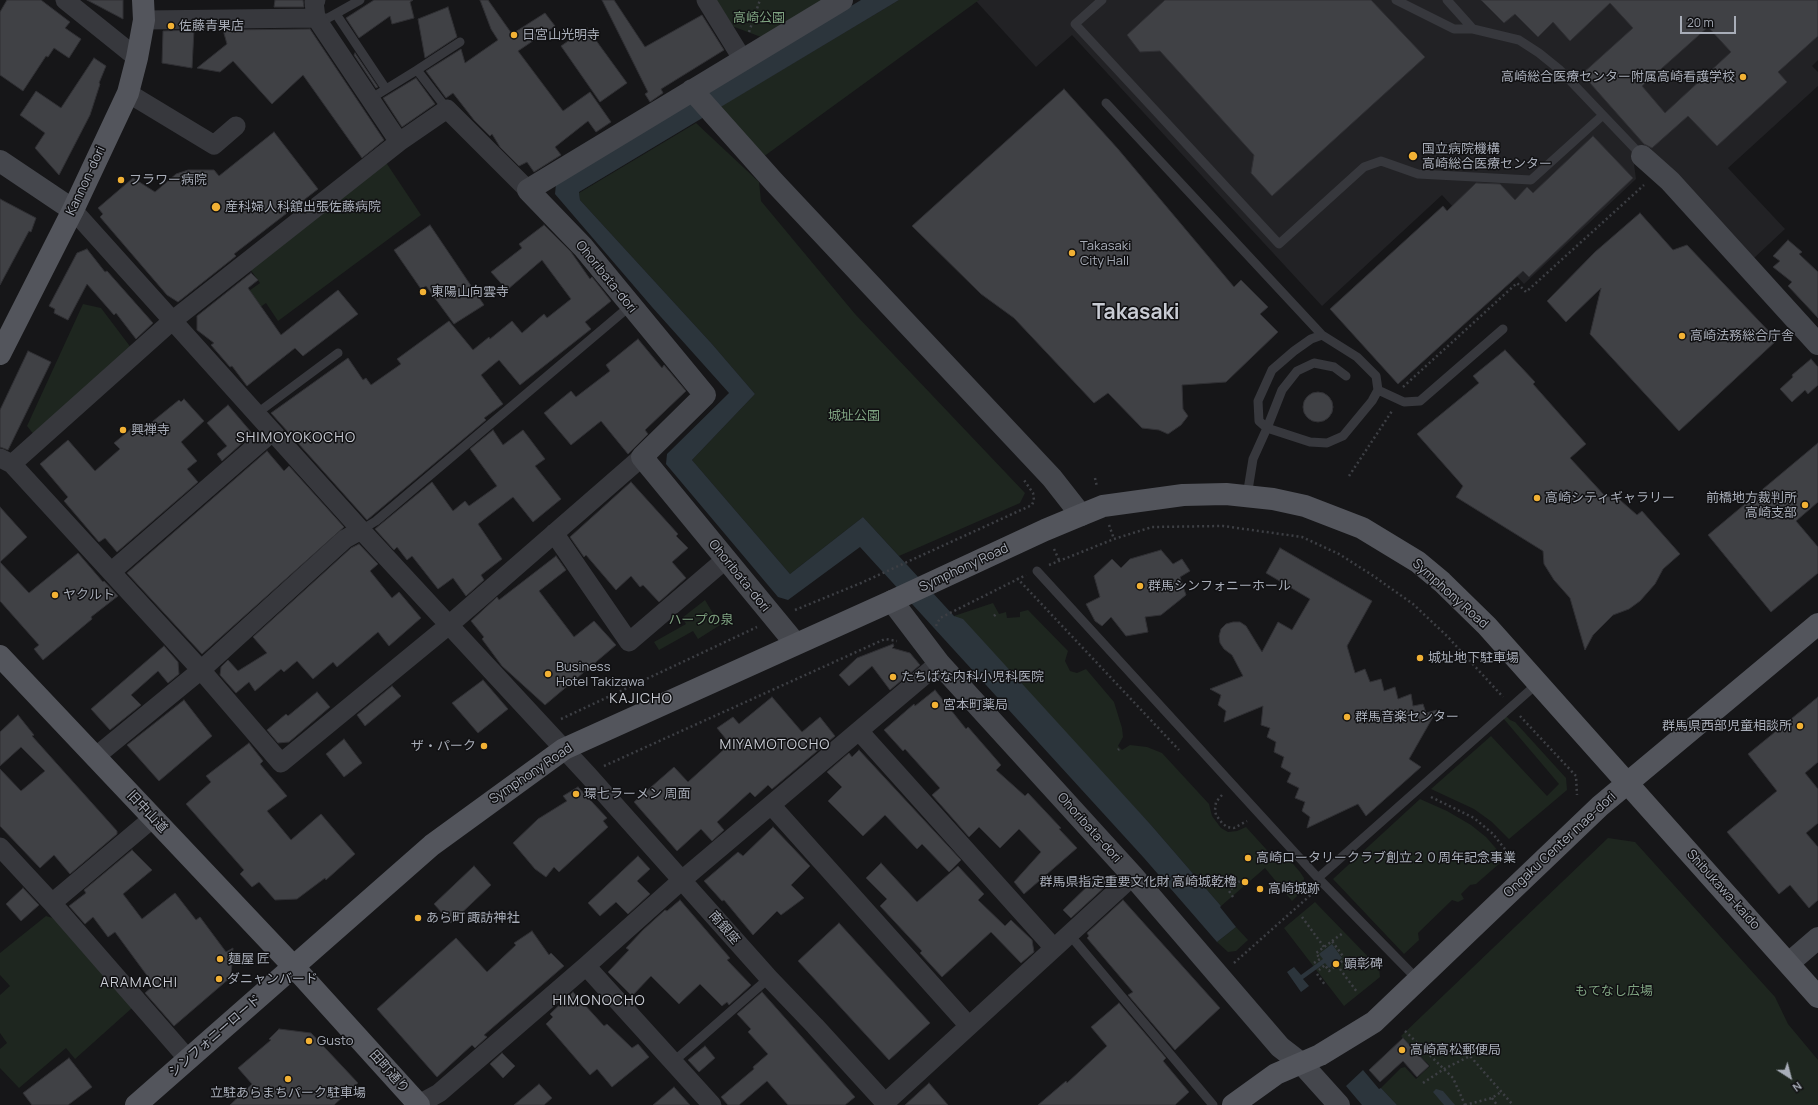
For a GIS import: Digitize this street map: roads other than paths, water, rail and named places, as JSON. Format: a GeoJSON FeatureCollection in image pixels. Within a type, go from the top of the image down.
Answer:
{"type":"FeatureCollection","features":[{"type":"Feature","properties":{"kind":"main road","name":"Kannon-dori"},"geometry":{"type":"LineString","coordinates":[[0,354],[72,210],[128,93],[137,58],[144,10]]}},
{"type":"Feature","properties":{"kind":"main road","name":"Symphony Road"},"geometry":{"type":"LineString","coordinates":[[294,967],[432,845],[564,749],[1080,515],[1103,506],[1183,495],[1226,494],[1273,499],[1305,506],[1362,528],[1418,562],[1442,582],[1487,626],[1626,784]]}},
{"type":"Feature","properties":{"kind":"main road","name":"Ongaku Center mae-dori"},"geometry":{"type":"LineString","coordinates":[[1233,1105],[1276,1074],[1320,1055],[1374,1022],[1600,806],[1818,624]]}},
{"type":"Feature","properties":{"kind":"main road","name":"旧中山道"},"geometry":{"type":"LineString","coordinates":[[0,657],[294,967]]}},
{"type":"Feature","properties":{"kind":"main road","name":"Shibukawa-kaido"},"geometry":{"type":"LineString","coordinates":[[1626,784],[1818,997]]}},
{"type":"Feature","properties":{"kind":"main road","name":"シンフォニーロード"},"geometry":{"type":"LineString","coordinates":[[136,1105],[294,967]]}},
{"type":"Feature","properties":{"kind":"main road","name":"田町通り"},"geometry":{"type":"LineString","coordinates":[[294,967],[418,1105]]}},
{"type":"Feature","properties":{"kind":"street"},"geometry":{"type":"LineString","coordinates":[[64,0],[137,58]]}},
{"type":"Feature","properties":{"kind":"street"},"geometry":{"type":"LineString","coordinates":[[706,0],[743,60]]}},
{"type":"Feature","properties":{"kind":"street"},"geometry":{"type":"LineString","coordinates":[[642,457],[449,624],[281,763],[201,670],[6,461],[172,322],[399,142],[447,109],[528,190],[695,93],[743,60],[842,0]]}},
{"type":"Feature","properties":{"kind":"street"},"geometry":{"type":"LineString","coordinates":[[144,10],[316,9],[370,99],[399,142]]}},
{"type":"Feature","properties":{"kind":"street"},"geometry":{"type":"LineString","coordinates":[[128,93],[214,145],[236,126]]}},
{"type":"Feature","properties":{"kind":"street"},"geometry":{"type":"LineString","coordinates":[[695,93],[780,188],[1052,478],[1080,515]]}},
{"type":"Feature","properties":{"kind":"street"},"geometry":{"type":"LineString","coordinates":[[1642,156],[1670,181],[1817,342]]}},
{"type":"Feature","properties":{"kind":"street"},"geometry":{"type":"LineString","coordinates":[[0,161],[72,210]]}},
{"type":"Feature","properties":{"kind":"street","name":"Ohoribata-dori"},"geometry":{"type":"LineString","coordinates":[[528,190],[583,247],[630,306],[705,395],[642,457],[795,644]]}},
{"type":"Feature","properties":{"kind":"street","name":"南銀座"},"geometry":{"type":"LineString","coordinates":[[72,210],[361,530],[564,749],[769,978],[886,1104]]}},
{"type":"Feature","properties":{"kind":"street"},"geometry":{"type":"LineString","coordinates":[[111,572],[272,432]]}},
{"type":"Feature","properties":{"kind":"street"},"geometry":{"type":"LineString","coordinates":[[95,756],[201,670],[346,539],[361,530]]}},
{"type":"Feature","properties":{"kind":"street"},"geometry":{"type":"LineString","coordinates":[[554,533],[629,642],[726,559]]}},
{"type":"Feature","properties":{"kind":"street","name":"Ohoribata-dori"},"geometry":{"type":"LineString","coordinates":[[892,601],[939,663],[1133,876],[1280,1047],[1302,1064],[1339,1105]]}},
{"type":"Feature","properties":{"kind":"street"},"geometry":{"type":"LineString","coordinates":[[418,1105],[439,1093],[586,966],[682,880],[939,663]]}},
{"type":"Feature","properties":{"kind":"street"},"geometry":{"type":"LineString","coordinates":[[859,731],[1054,948]]}},
{"type":"Feature","properties":{"kind":"street"},"geometry":{"type":"LineString","coordinates":[[771,805],[969,1026]]}},
{"type":"Feature","properties":{"kind":"street"},"geometry":{"type":"LineString","coordinates":[[52,902],[153,818]]}},
{"type":"Feature","properties":{"kind":"street"},"geometry":{"type":"LineString","coordinates":[[0,847],[52,902],[188,1059]]}},
{"type":"Feature","properties":{"kind":"street"},"geometry":{"type":"LineString","coordinates":[[886,1104],[1133,876]]}},
{"type":"Feature","properties":{"kind":"street"},"geometry":{"type":"LineString","coordinates":[[1788,963],[1818,938]]}},
{"type":"Feature","properties":{"kind":"street"},"geometry":{"type":"LineString","coordinates":[[586,966],[712,1105]]}},
{"type":"Feature","properties":{"kind":"lane"},"geometry":{"type":"LineString","coordinates":[[316,9],[328,18],[360,0]]}},
{"type":"Feature","properties":{"kind":"lane"},"geometry":{"type":"LineString","coordinates":[[1102,0],[1076,24],[1279,244],[1364,167],[1381,161],[1418,174],[1531,180],[1603,115]]}},
{"type":"Feature","properties":{"kind":"lane"},"geometry":{"type":"LineString","coordinates":[[1396,0],[1454,29],[1473,29],[1519,40],[1539,53],[1560,70],[1642,156]]}},
{"type":"Feature","properties":{"kind":"lane"},"geometry":{"type":"LineString","coordinates":[[1447,0],[1473,29]]}},
{"type":"Feature","properties":{"kind":"lane"},"geometry":{"type":"LineString","coordinates":[[336,14],[386,89]]}},
{"type":"Feature","properties":{"kind":"lane"},"geometry":{"type":"LineString","coordinates":[[370,99],[460,42]]}},
{"type":"Feature","properties":{"kind":"lane"},"geometry":{"type":"LineString","coordinates":[[418,70],[447,109]]}},
{"type":"Feature","properties":{"kind":"lane"},"geometry":{"type":"LineString","coordinates":[[1106,103],[1322,335],[1357,357],[1376,376],[1378,390],[1372,401],[1343,436],[1327,443],[1310,442],[1267,428],[1259,420],[1258,401],[1272,370],[1294,350],[1311,339],[1322,335]]}},
{"type":"Feature","properties":{"kind":"lane"},"geometry":{"type":"LineString","coordinates":[[361,530],[376,521],[630,306]]}},
{"type":"Feature","properties":{"kind":"lane"},"geometry":{"type":"LineString","coordinates":[[1378,390],[1404,402],[1420,401],[1503,329]]}},
{"type":"Feature","properties":{"kind":"lane"},"geometry":{"type":"LineString","coordinates":[[256,414],[338,353]]}},
{"type":"Feature","properties":{"kind":"lane"},"geometry":{"type":"LineString","coordinates":[[1247,496],[1252,459],[1267,428],[1282,390],[1298,371],[1314,363],[1334,367],[1346,376]]}},
{"type":"Feature","properties":{"kind":"lane"},"geometry":{"type":"LineString","coordinates":[[1037,571],[1321,880],[1418,980]]}},
{"type":"Feature","properties":{"kind":"lane"},"geometry":{"type":"LineString","coordinates":[[1321,880],[1417,790],[1511,705],[1538,683]]}},
{"type":"Feature","properties":{"kind":"lane"},"geometry":{"type":"LineString","coordinates":[[1069,934],[1212,1105]]}},
{"type":"Feature","properties":{"kind":"lane"},"geometry":{"type":"LineString","coordinates":[[673,1062],[769,978]]}},
{"type":"Feature","properties":{"kind":"place","name":"佐藤青果店"},"geometry":{"type":"Point","coordinates":[171,26]}},
{"type":"Feature","properties":{"kind":"place","name":"日宮山光明寺"},"geometry":{"type":"Point","coordinates":[514,35]}},
{"type":"Feature","properties":{"kind":"place","name":"高崎総合医療センター附属高崎看護学校"},"geometry":{"type":"Point","coordinates":[1743,77]}},
{"type":"Feature","properties":{"kind":"place","name":"国立病院機構 高崎総合医療センター"},"geometry":{"type":"Point","coordinates":[1413,156]}},
{"type":"Feature","properties":{"kind":"place","name":"フラワー病院"},"geometry":{"type":"Point","coordinates":[121,180]}},
{"type":"Feature","properties":{"kind":"place","name":"産科婦人科舘出張佐藤病院"},"geometry":{"type":"Point","coordinates":[216,207]}},
{"type":"Feature","properties":{"kind":"place","name":"Takasaki City Hall"},"geometry":{"type":"Point","coordinates":[1072,253]}},
{"type":"Feature","properties":{"kind":"place","name":"東陽山向雲寺"},"geometry":{"type":"Point","coordinates":[423,292]}},
{"type":"Feature","properties":{"kind":"place","name":"高崎法務総合庁舎"},"geometry":{"type":"Point","coordinates":[1682,336]}},
{"type":"Feature","properties":{"kind":"place","name":"興禅寺"},"geometry":{"type":"Point","coordinates":[123,430]}},
{"type":"Feature","properties":{"kind":"place","name":"高崎シティギャラリー"},"geometry":{"type":"Point","coordinates":[1537,498]}},
{"type":"Feature","properties":{"kind":"place","name":"前橋地方裁判所 高崎支部"},"geometry":{"type":"Point","coordinates":[1805,505]}},
{"type":"Feature","properties":{"kind":"place","name":"群馬シンフォニーホール"},"geometry":{"type":"Point","coordinates":[1140,586]}},
{"type":"Feature","properties":{"kind":"place","name":"ヤクルト"},"geometry":{"type":"Point","coordinates":[55,595]}},
{"type":"Feature","properties":{"kind":"place","name":"城址地下駐車場"},"geometry":{"type":"Point","coordinates":[1420,658]}},
{"type":"Feature","properties":{"kind":"place","name":"Business Hotel Takizawa"},"geometry":{"type":"Point","coordinates":[548,674]}},
{"type":"Feature","properties":{"kind":"place","name":"たちばな内科小児科医院"},"geometry":{"type":"Point","coordinates":[893,677]}},
{"type":"Feature","properties":{"kind":"place","name":"宮本町薬局"},"geometry":{"type":"Point","coordinates":[935,705]}},
{"type":"Feature","properties":{"kind":"place","name":"群馬音楽センター"},"geometry":{"type":"Point","coordinates":[1347,717]}},
{"type":"Feature","properties":{"kind":"place","name":"群馬県西部児童相談所"},"geometry":{"type":"Point","coordinates":[1800,726]}},
{"type":"Feature","properties":{"kind":"place","name":"ザ・パーク"},"geometry":{"type":"Point","coordinates":[484,746]}},
{"type":"Feature","properties":{"kind":"place","name":"環七ラーメン 周面"},"geometry":{"type":"Point","coordinates":[576,794]}},
{"type":"Feature","properties":{"kind":"place","name":"高崎ロータリークラブ創立２０周年記念事業"},"geometry":{"type":"Point","coordinates":[1248,858]}},
{"type":"Feature","properties":{"kind":"place","name":"群馬県指定重要文化財 高崎城乾櫓"},"geometry":{"type":"Point","coordinates":[1245,882]}},
{"type":"Feature","properties":{"kind":"place","name":"高崎城跡"},"geometry":{"type":"Point","coordinates":[1260,889]}},
{"type":"Feature","properties":{"kind":"place","name":"あら町 諏訪神社"},"geometry":{"type":"Point","coordinates":[418,918]}},
{"type":"Feature","properties":{"kind":"place","name":"麺屋 匠"},"geometry":{"type":"Point","coordinates":[220,959]}},
{"type":"Feature","properties":{"kind":"place","name":"顕彰碑"},"geometry":{"type":"Point","coordinates":[1336,964]}},
{"type":"Feature","properties":{"kind":"place","name":"ダニャンバード"},"geometry":{"type":"Point","coordinates":[219,979]}},
{"type":"Feature","properties":{"kind":"place","name":"Gusto"},"geometry":{"type":"Point","coordinates":[309,1041]}},
{"type":"Feature","properties":{"kind":"place","name":"高崎高松郵便局"},"geometry":{"type":"Point","coordinates":[1402,1050]}},
{"type":"Feature","properties":{"kind":"place","name":"立駐あらまちパーク駐車場"},"geometry":{"type":"Point","coordinates":[288,1079]}},
{"type":"Feature","properties":{"kind":"district","name":"Takasaki"},"geometry":{"type":"Point","coordinates":[1136,313]}},
{"type":"Feature","properties":{"kind":"district","name":"SHIMOYOKOCHO"},"geometry":{"type":"Point","coordinates":[296,438]}},
{"type":"Feature","properties":{"kind":"district","name":"KAJICHO"},"geometry":{"type":"Point","coordinates":[641,699]}},
{"type":"Feature","properties":{"kind":"district","name":"MIYAMOTOCHO"},"geometry":{"type":"Point","coordinates":[775,745]}},
{"type":"Feature","properties":{"kind":"district","name":"ARAMACHI"},"geometry":{"type":"Point","coordinates":[139,983]}},
{"type":"Feature","properties":{"kind":"district","name":"HIMONOCHO"},"geometry":{"type":"Point","coordinates":[599,1001]}},
{"type":"Feature","properties":{"kind":"park label","name":"高崎公園"},"geometry":{"type":"Point","coordinates":[759,18]}},
{"type":"Feature","properties":{"kind":"park label","name":"城址公園"},"geometry":{"type":"Point","coordinates":[854,416]}},
{"type":"Feature","properties":{"kind":"park label","name":"ハープの泉"},"geometry":{"type":"Point","coordinates":[701,620]}},
{"type":"Feature","properties":{"kind":"park label","name":"もてなし広場"},"geometry":{"type":"Point","coordinates":[1614,991]}}]}
